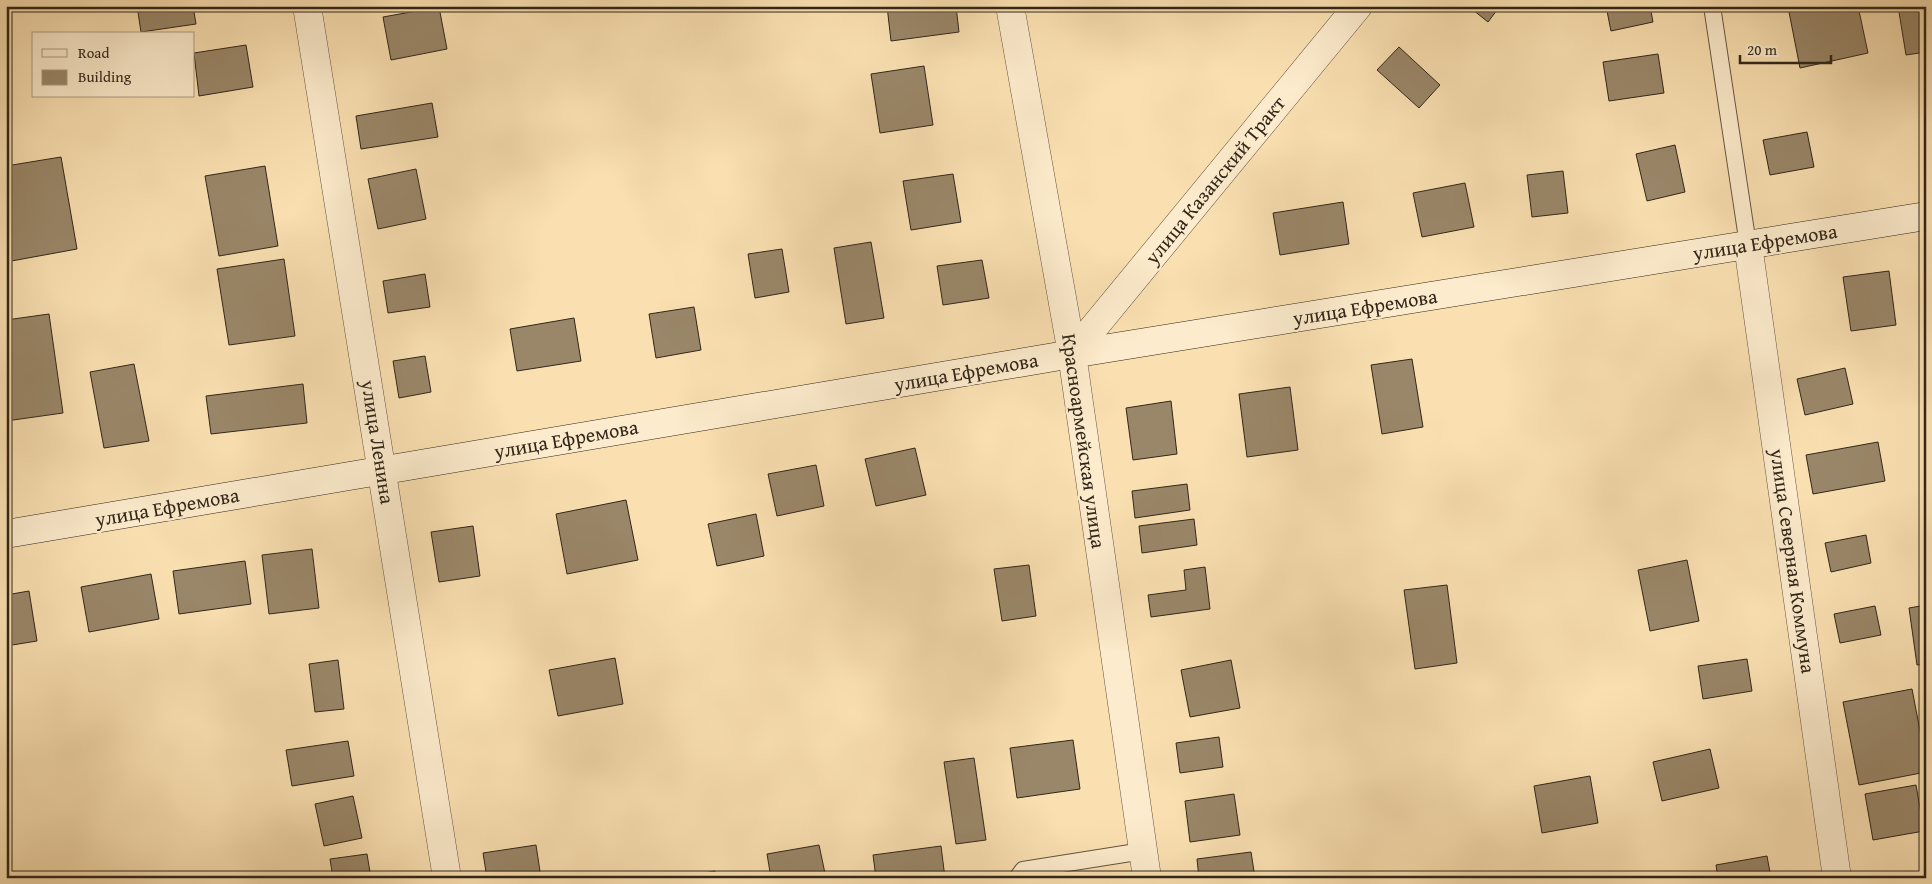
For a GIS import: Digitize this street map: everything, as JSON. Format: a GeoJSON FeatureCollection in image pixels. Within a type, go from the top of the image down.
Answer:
{"type":"FeatureCollection","features":[{"type":"Feature","properties":{"kind":"street","name":"улица Ленина"},"geometry":{"type":"LineString","coordinates":[[307,6],[447,878]]}},
{"type":"Feature","properties":{"kind":"street","name":"Красноармейская улица"},"geometry":{"type":"LineString","coordinates":[[1010,6],[1072,354],[1147,878]]}},
{"type":"Feature","properties":{"kind":"street","name":"улица Казанский Тракт"},"geometry":{"type":"LineString","coordinates":[[1072,354],[1358,6]]}},
{"type":"Feature","properties":{"kind":"street","name":"улица Ефремова"},"geometry":{"type":"LineString","coordinates":[[6,534],[1072,354],[1926,216]]}},
{"type":"Feature","properties":{"kind":"street","name":"улица Северная Коммуна"},"geometry":{"type":"LineString","coordinates":[[1748,245],[1837,878]]}},
{"type":"Feature","properties":{"kind":"lane"},"geometry":{"type":"LineString","coordinates":[[1712,6],[1748,245]]}},
{"type":"Feature","properties":{"kind":"lane"},"geometry":{"type":"LineString","coordinates":[[1017,878],[1023,870],[1143,851]]}},
{"type":"Feature","properties":{"kind":"building"},"geometry":{"type":"Polygon","coordinates":[[[137,6],[193,6],[196,24],[141,32],[137,6]]]}},
{"type":"Feature","properties":{"kind":"building"},"geometry":{"type":"Polygon","coordinates":[[[887,6],[956,6],[959,32],[891,41],[887,6]]]}},
{"type":"Feature","properties":{"kind":"building"},"geometry":{"type":"Polygon","coordinates":[[[1468,6],[1500,6],[1488,22],[1468,6]]]}},
{"type":"Feature","properties":{"kind":"building"},"geometry":{"type":"Polygon","coordinates":[[[1606,6],[1650,6],[1653,22],[1611,31],[1606,6]]]}},
{"type":"Feature","properties":{"kind":"building"},"geometry":{"type":"Polygon","coordinates":[[[1819,6],[1858,6],[1868,53],[1800,68],[1789,12],[1819,6]]]}},
{"type":"Feature","properties":{"kind":"building"},"geometry":{"type":"Polygon","coordinates":[[[1898,6],[1926,6],[1926,52],[1906,55],[1898,6]]]}},
{"type":"Feature","properties":{"kind":"building"},"geometry":{"type":"Polygon","coordinates":[[[439,7],[447,49],[391,60],[383,17],[439,7]]]}},
{"type":"Feature","properties":{"kind":"building"},"geometry":{"type":"Polygon","coordinates":[[[246,45],[253,87],[199,96],[195,53],[246,45]]]}},
{"type":"Feature","properties":{"kind":"building"},"geometry":{"type":"Polygon","coordinates":[[[1399,47],[1440,85],[1419,108],[1377,70],[1399,47]]]}},
{"type":"Feature","properties":{"kind":"building"},"geometry":{"type":"Polygon","coordinates":[[[1658,54],[1664,93],[1609,101],[1603,62],[1658,54]]]}},
{"type":"Feature","properties":{"kind":"building"},"geometry":{"type":"Polygon","coordinates":[[[924,66],[933,125],[880,133],[871,74],[924,66]]]}},
{"type":"Feature","properties":{"kind":"building"},"geometry":{"type":"Polygon","coordinates":[[[432,103],[438,137],[361,149],[356,116],[432,103]]]}},
{"type":"Feature","properties":{"kind":"building"},"geometry":{"type":"Polygon","coordinates":[[[1807,132],[1814,167],[1770,175],[1763,140],[1807,132]]]}},
{"type":"Feature","properties":{"kind":"building"},"geometry":{"type":"Polygon","coordinates":[[[1675,145],[1685,192],[1647,201],[1636,154],[1675,145]]]}},
{"type":"Feature","properties":{"kind":"building"},"geometry":{"type":"Polygon","coordinates":[[[61,157],[77,249],[6,262],[6,166],[61,157]]]}},
{"type":"Feature","properties":{"kind":"building"},"geometry":{"type":"Polygon","coordinates":[[[265,166],[278,246],[219,256],[205,176],[265,166]]]}},
{"type":"Feature","properties":{"kind":"building"},"geometry":{"type":"Polygon","coordinates":[[[416,169],[426,219],[378,229],[368,179],[416,169]]]}},
{"type":"Feature","properties":{"kind":"building"},"geometry":{"type":"Polygon","coordinates":[[[1563,171],[1568,213],[1532,217],[1527,175],[1563,171]]]}},
{"type":"Feature","properties":{"kind":"building"},"geometry":{"type":"Polygon","coordinates":[[[953,174],[961,222],[911,230],[903,181],[953,174]]]}},
{"type":"Feature","properties":{"kind":"building"},"geometry":{"type":"Polygon","coordinates":[[[1465,183],[1474,227],[1422,237],[1413,193],[1465,183]]]}},
{"type":"Feature","properties":{"kind":"building"},"geometry":{"type":"Polygon","coordinates":[[[1343,202],[1349,244],[1280,255],[1273,213],[1343,202]]]}},
{"type":"Feature","properties":{"kind":"building"},"geometry":{"type":"Polygon","coordinates":[[[871,242],[884,318],[846,324],[834,248],[871,242]]]}},
{"type":"Feature","properties":{"kind":"building"},"geometry":{"type":"Polygon","coordinates":[[[782,249],[789,292],[755,298],[748,254],[782,249]]]}},
{"type":"Feature","properties":{"kind":"building"},"geometry":{"type":"Polygon","coordinates":[[[284,259],[295,336],[229,345],[217,269],[284,259]]]}},
{"type":"Feature","properties":{"kind":"building"},"geometry":{"type":"Polygon","coordinates":[[[982,260],[989,298],[943,305],[937,266],[982,260]]]}},
{"type":"Feature","properties":{"kind":"building"},"geometry":{"type":"Polygon","coordinates":[[[1889,271],[1896,325],[1851,331],[1843,277],[1889,271]]]}},
{"type":"Feature","properties":{"kind":"building"},"geometry":{"type":"Polygon","coordinates":[[[425,274],[430,307],[388,313],[383,281],[425,274]]]}},
{"type":"Feature","properties":{"kind":"building"},"geometry":{"type":"Polygon","coordinates":[[[694,307],[701,350],[656,358],[649,314],[694,307]]]}},
{"type":"Feature","properties":{"kind":"building"},"geometry":{"type":"Polygon","coordinates":[[[49,314],[63,413],[6,421],[6,320],[49,314]]]}},
{"type":"Feature","properties":{"kind":"building"},"geometry":{"type":"Polygon","coordinates":[[[574,318],[581,361],[517,371],[510,329],[574,318]]]}},
{"type":"Feature","properties":{"kind":"building"},"geometry":{"type":"Polygon","coordinates":[[[425,356],[431,392],[399,398],[393,361],[425,356]]]}},
{"type":"Feature","properties":{"kind":"building"},"geometry":{"type":"Polygon","coordinates":[[[1412,359],[1423,427],[1382,434],[1371,365],[1412,359]]]}},
{"type":"Feature","properties":{"kind":"building"},"geometry":{"type":"Polygon","coordinates":[[[134,364],[149,441],[104,448],[90,372],[134,364]]]}},
{"type":"Feature","properties":{"kind":"building"},"geometry":{"type":"Polygon","coordinates":[[[1845,368],[1853,404],[1805,415],[1797,379],[1845,368]]]}},
{"type":"Feature","properties":{"kind":"building"},"geometry":{"type":"Polygon","coordinates":[[[303,384],[307,423],[211,434],[206,396],[303,384]]]}},
{"type":"Feature","properties":{"kind":"building"},"geometry":{"type":"Polygon","coordinates":[[[1290,387],[1298,450],[1247,457],[1239,394],[1290,387]]]}},
{"type":"Feature","properties":{"kind":"building"},"geometry":{"type":"Polygon","coordinates":[[[1171,401],[1177,454],[1133,460],[1126,408],[1171,401]]]}},
{"type":"Feature","properties":{"kind":"building"},"geometry":{"type":"Polygon","coordinates":[[[1878,442],[1885,481],[1813,494],[1806,455],[1878,442]]]}},
{"type":"Feature","properties":{"kind":"building"},"geometry":{"type":"Polygon","coordinates":[[[915,448],[926,495],[876,506],[865,459],[915,448]]]}},
{"type":"Feature","properties":{"kind":"building"},"geometry":{"type":"Polygon","coordinates":[[[816,465],[824,506],[777,516],[768,474],[816,465]]]}},
{"type":"Feature","properties":{"kind":"building"},"geometry":{"type":"Polygon","coordinates":[[[1187,484],[1190,510],[1135,518],[1132,491],[1187,484]]]}},
{"type":"Feature","properties":{"kind":"building"},"geometry":{"type":"Polygon","coordinates":[[[626,500],[638,560],[567,574],[556,514],[626,500]]]}},
{"type":"Feature","properties":{"kind":"building"},"geometry":{"type":"Polygon","coordinates":[[[756,514],[764,556],[717,566],[708,524],[756,514]]]}},
{"type":"Feature","properties":{"kind":"building"},"geometry":{"type":"Polygon","coordinates":[[[1194,519],[1197,545],[1142,553],[1139,526],[1194,519]]]}},
{"type":"Feature","properties":{"kind":"building"},"geometry":{"type":"Polygon","coordinates":[[[473,526],[480,576],[439,582],[431,532],[473,526]]]}},
{"type":"Feature","properties":{"kind":"building"},"geometry":{"type":"Polygon","coordinates":[[[1866,535],[1871,563],[1831,572],[1825,543],[1866,535]]]}},
{"type":"Feature","properties":{"kind":"building"},"geometry":{"type":"Polygon","coordinates":[[[312,549],[319,608],[269,614],[262,555],[312,549]]]}},
{"type":"Feature","properties":{"kind":"building"},"geometry":{"type":"Polygon","coordinates":[[[1687,560],[1699,621],[1650,631],[1638,570],[1687,560]]]}},
{"type":"Feature","properties":{"kind":"building"},"geometry":{"type":"Polygon","coordinates":[[[245,561],[251,604],[179,614],[173,571],[245,561]]]}},
{"type":"Feature","properties":{"kind":"building"},"geometry":{"type":"Polygon","coordinates":[[[1029,565],[1036,616],[1002,621],[994,569],[1029,565]]]}},
{"type":"Feature","properties":{"kind":"building"},"geometry":{"type":"Polygon","coordinates":[[[1205,567],[1210,609],[1151,617],[1148,595],[1186,590],[1184,570],[1205,567]]]}},
{"type":"Feature","properties":{"kind":"building"},"geometry":{"type":"Polygon","coordinates":[[[151,574],[159,619],[89,632],[81,587],[151,574]]]}},
{"type":"Feature","properties":{"kind":"building"},"geometry":{"type":"Polygon","coordinates":[[[1447,585],[1457,663],[1415,669],[1404,590],[1447,585]]]}},
{"type":"Feature","properties":{"kind":"building"},"geometry":{"type":"Polygon","coordinates":[[[29,591],[37,641],[6,646],[6,595],[29,591]]]}},
{"type":"Feature","properties":{"kind":"building"},"geometry":{"type":"Polygon","coordinates":[[[1926,605],[1926,664],[1917,665],[1909,608],[1926,605]]]}},
{"type":"Feature","properties":{"kind":"building"},"geometry":{"type":"Polygon","coordinates":[[[1875,606],[1881,635],[1840,643],[1834,614],[1875,606]]]}},
{"type":"Feature","properties":{"kind":"building"},"geometry":{"type":"Polygon","coordinates":[[[615,658],[623,704],[558,716],[549,670],[615,658]]]}},
{"type":"Feature","properties":{"kind":"building"},"geometry":{"type":"Polygon","coordinates":[[[1747,659],[1752,691],[1703,699],[1698,666],[1747,659]]]}},
{"type":"Feature","properties":{"kind":"building"},"geometry":{"type":"Polygon","coordinates":[[[338,660],[344,709],[315,712],[309,664],[338,660]]]}},
{"type":"Feature","properties":{"kind":"building"},"geometry":{"type":"Polygon","coordinates":[[[1231,660],[1240,708],[1190,717],[1181,670],[1231,660]]]}},
{"type":"Feature","properties":{"kind":"building"},"geometry":{"type":"Polygon","coordinates":[[[1912,689],[1926,762],[1926,772],[1859,785],[1843,702],[1912,689]]]}},
{"type":"Feature","properties":{"kind":"building"},"geometry":{"type":"Polygon","coordinates":[[[1219,737],[1223,767],[1180,773],[1176,743],[1219,737]]]}},
{"type":"Feature","properties":{"kind":"building"},"geometry":{"type":"Polygon","coordinates":[[[1073,740],[1080,789],[1017,798],[1010,748],[1073,740]]]}},
{"type":"Feature","properties":{"kind":"building"},"geometry":{"type":"Polygon","coordinates":[[[348,741],[354,776],[292,786],[286,750],[348,741]]]}},
{"type":"Feature","properties":{"kind":"building"},"geometry":{"type":"Polygon","coordinates":[[[1710,749],[1719,788],[1662,801],[1653,762],[1710,749]]]}},
{"type":"Feature","properties":{"kind":"building"},"geometry":{"type":"Polygon","coordinates":[[[974,758],[986,840],[956,844],[944,762],[974,758]]]}},
{"type":"Feature","properties":{"kind":"building"},"geometry":{"type":"Polygon","coordinates":[[[1590,776],[1598,823],[1542,833],[1534,786],[1590,776]]]}},
{"type":"Feature","properties":{"kind":"building"},"geometry":{"type":"Polygon","coordinates":[[[1916,785],[1924,831],[1873,840],[1865,794],[1916,785]]]}},
{"type":"Feature","properties":{"kind":"building"},"geometry":{"type":"Polygon","coordinates":[[[1234,794],[1240,835],[1190,842],[1185,801],[1234,794]]]}},
{"type":"Feature","properties":{"kind":"building"},"geometry":{"type":"Polygon","coordinates":[[[353,796],[362,838],[324,846],[315,804],[353,796]]]}},
{"type":"Feature","properties":{"kind":"building"},"geometry":{"type":"Polygon","coordinates":[[[536,845],[541,878],[487,878],[483,853],[536,845]]]}},
{"type":"Feature","properties":{"kind":"building"},"geometry":{"type":"Polygon","coordinates":[[[819,845],[826,878],[771,878],[767,854],[819,845]]]}},
{"type":"Feature","properties":{"kind":"building"},"geometry":{"type":"Polygon","coordinates":[[[941,846],[945,878],[876,878],[873,855],[941,846]]]}},
{"type":"Feature","properties":{"kind":"building"},"geometry":{"type":"Polygon","coordinates":[[[1251,852],[1255,878],[1199,878],[1197,859],[1251,852]]]}},
{"type":"Feature","properties":{"kind":"building"},"geometry":{"type":"Polygon","coordinates":[[[367,854],[371,878],[333,878],[330,859],[367,854]]]}},
{"type":"Feature","properties":{"kind":"building"},"geometry":{"type":"Polygon","coordinates":[[[1767,856],[1771,878],[1718,878],[1716,865],[1767,856]]]}},
{"type":"Feature","properties":{"kind":"building"},"geometry":{"type":"Polygon","coordinates":[[[715,871],[716,878],[677,878],[715,871]]]}}]}
